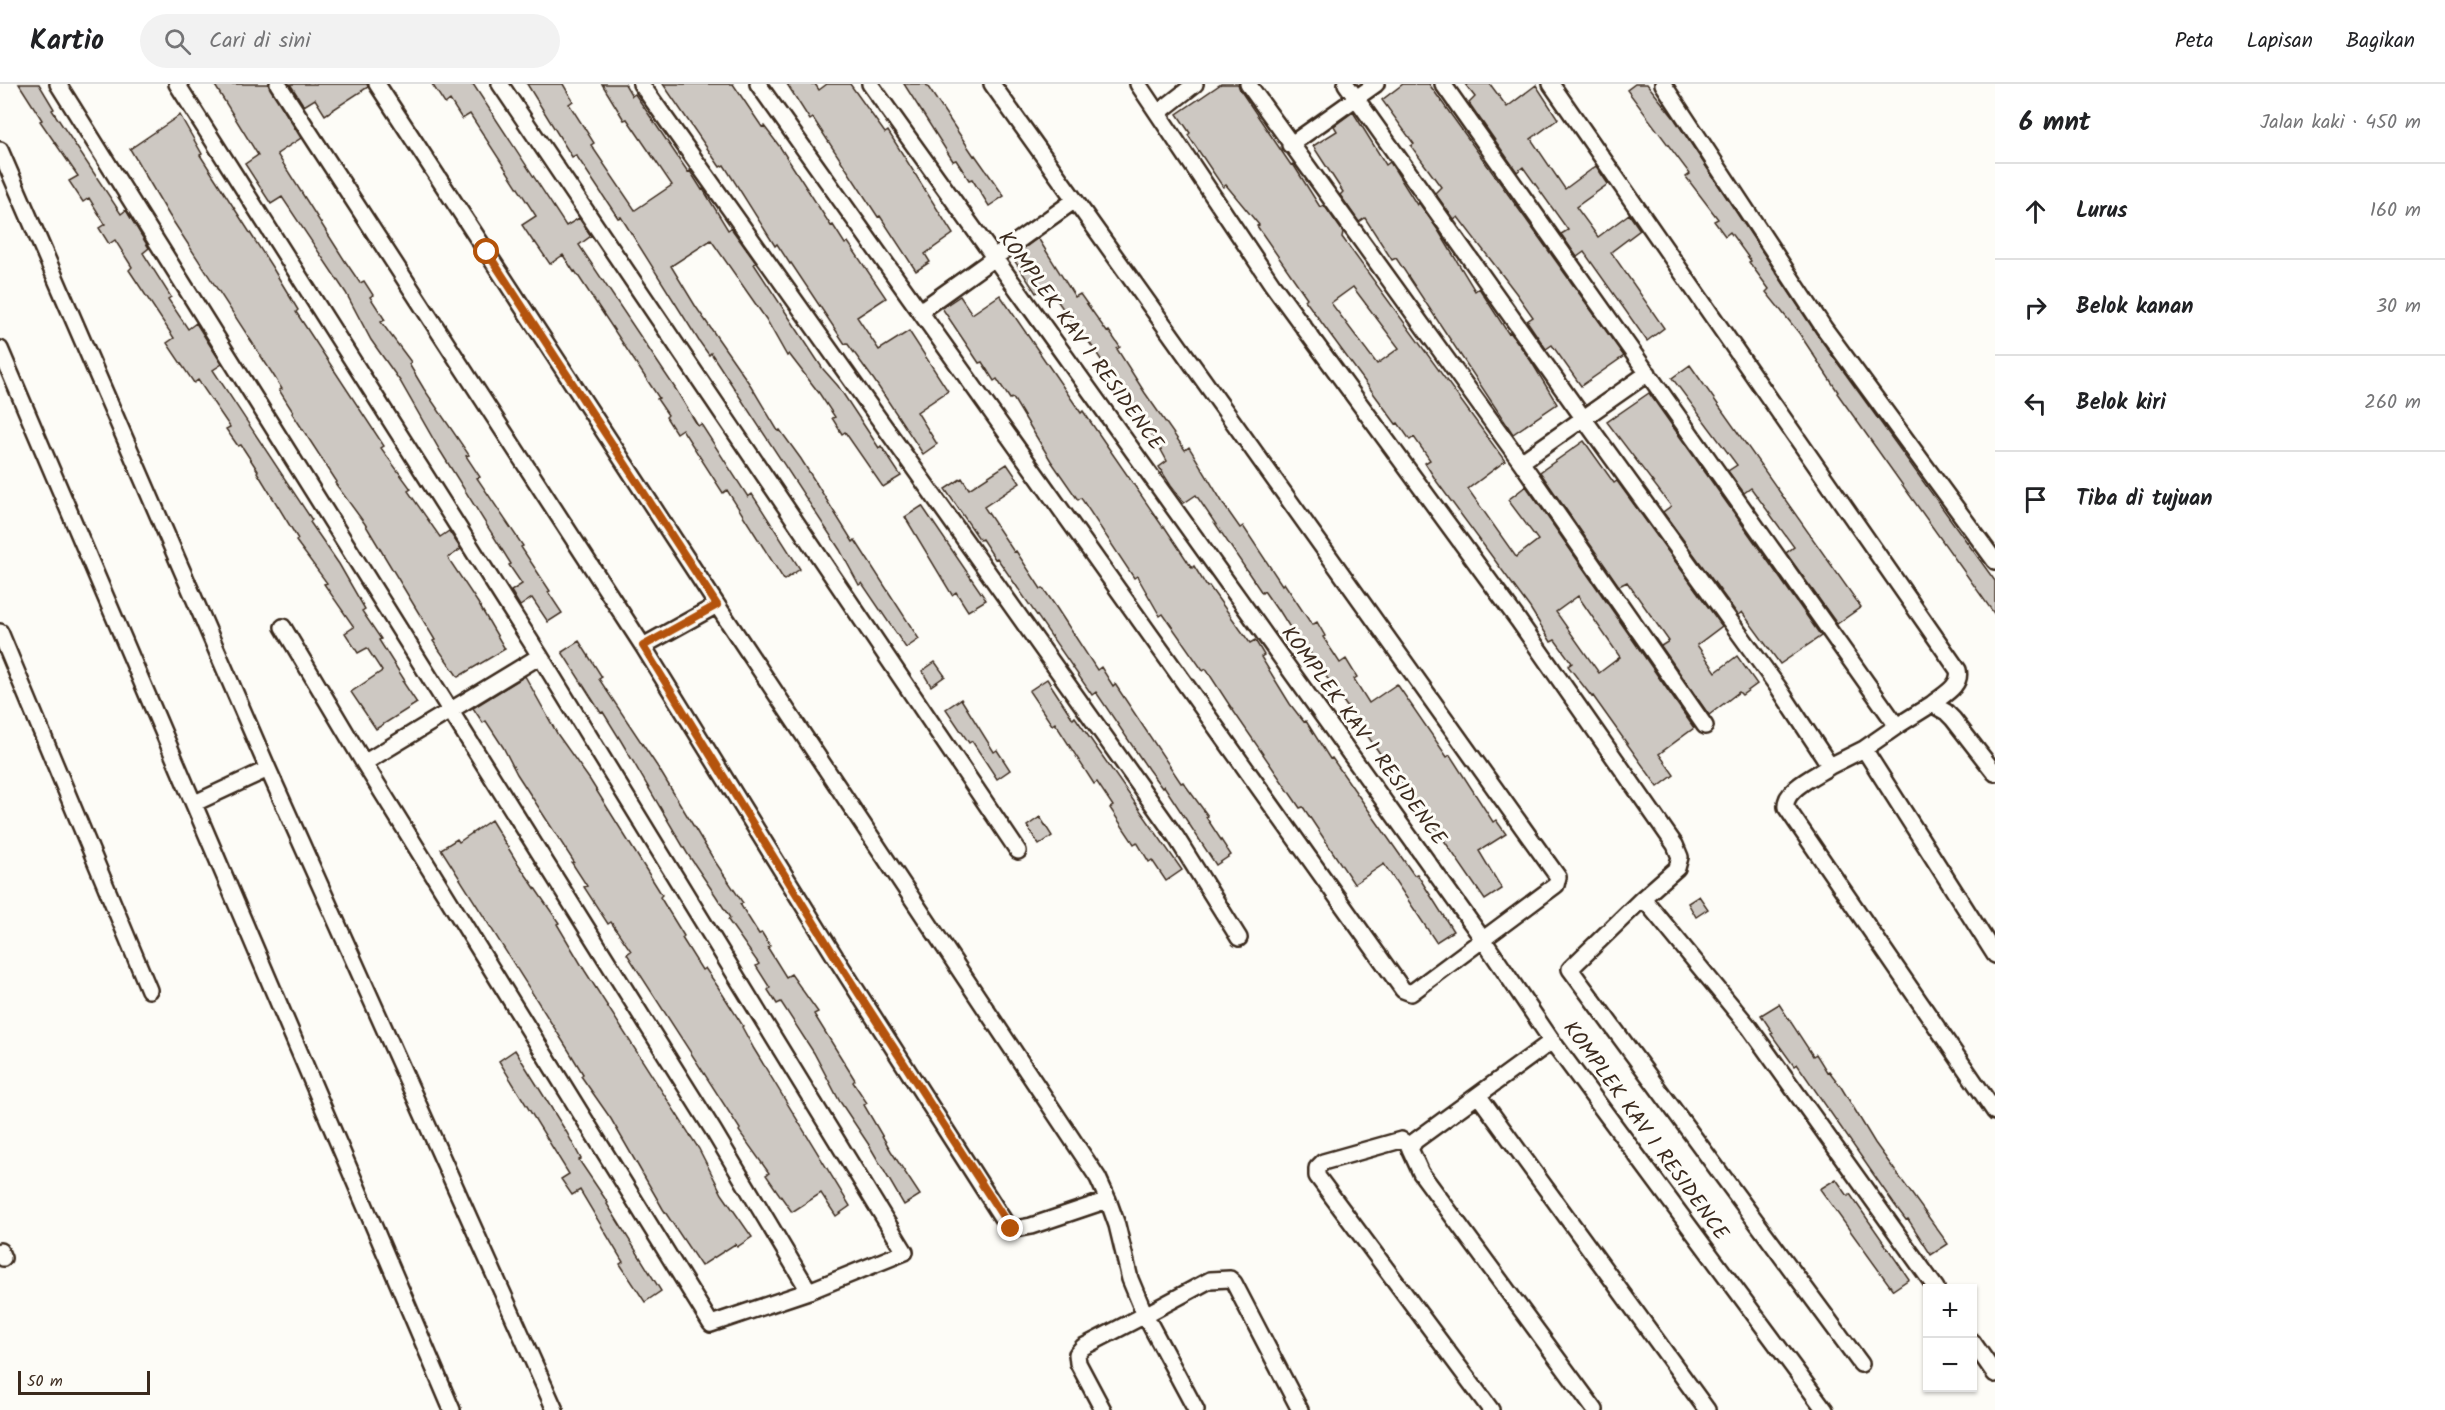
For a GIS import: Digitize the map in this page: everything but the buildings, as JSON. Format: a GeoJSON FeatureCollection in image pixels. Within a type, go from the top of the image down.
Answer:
{"type":"FeatureCollection","features":[{"type":"Feature","properties":{"kind":"street"},"geometry":{"type":"LineString","coordinates":[[58,84],[713,1130],[809,1291]]}},
{"type":"Feature","properties":{"kind":"street"},"geometry":{"type":"LineString","coordinates":[[177,84],[540,656],[905,1252],[809,1291],[711,1324],[364,763],[283,627]]}},
{"type":"Feature","properties":{"kind":"street"},"geometry":{"type":"LineString","coordinates":[[278,84],[643,646],[839,963],[1008,1227],[1015,1229],[1031,1226],[1108,1200]]}},
{"type":"Feature","properties":{"kind":"street"},"geometry":{"type":"LineString","coordinates":[[377,84],[717,605],[1098,1179],[1117,1225],[1130,1279],[1145,1315],[1196,1410]]}},
{"type":"Feature","properties":{"kind":"street"},"geometry":{"type":"LineString","coordinates":[[500,84],[1018,851]]}},
{"type":"Feature","properties":{"kind":"street"},"geometry":{"type":"LineString","coordinates":[[641,84],[1176,837],[1239,938]]}},
{"type":"Feature","properties":{"kind":"street"},"geometry":{"type":"LineString","coordinates":[[758,84],[1403,990],[1411,993],[1556,885],[1558,876],[992,84]]}},
{"type":"Feature","properties":{"kind":"street","name":"KOMPLEK KAV 1 RESIDENCE"},"geometry":{"type":"LineString","coordinates":[[870,84],[1482,938],[1552,1041],[1817,1407]]}},
{"type":"Feature","properties":{"kind":"street"},"geometry":{"type":"LineString","coordinates":[[1138,84],[1272,284],[1518,620],[1675,845],[1680,857],[1677,868],[1570,969],[1860,1364]]}},
{"type":"Feature","properties":{"kind":"street"},"geometry":{"type":"LineString","coordinates":[[1158,113],[1195,84]]}},
{"type":"Feature","properties":{"kind":"street"},"geometry":{"type":"LineString","coordinates":[[1248,84],[1521,462],[1705,726]]}},
{"type":"Feature","properties":{"kind":"street"},"geometry":{"type":"LineString","coordinates":[[1346,84],[1778,687],[1830,766]]}},
{"type":"Feature","properties":{"kind":"street"},"geometry":{"type":"LineString","coordinates":[[1290,145],[1376,84]]}},
{"type":"Feature","properties":{"kind":"street"},"geometry":{"type":"LineString","coordinates":[[1443,84],[1897,726]]}},
{"type":"Feature","properties":{"kind":"street"},"geometry":{"type":"LineString","coordinates":[[1551,84],[1958,670],[1957,683],[1932,704],[1864,749],[1830,766],[1793,791],[1787,798],[1786,807],[1995,1112]]}},
{"type":"Feature","properties":{"kind":"street"},"geometry":{"type":"LineString","coordinates":[[1663,84],[1824,328],[1995,561]]}},
{"type":"Feature","properties":{"kind":"street"},"geometry":{"type":"LineString","coordinates":[[0,150],[268,769],[555,1410]]}},
{"type":"Feature","properties":{"kind":"street"},"geometry":{"type":"LineString","coordinates":[[921,311],[1075,200]]}},
{"type":"Feature","properties":{"kind":"street"},"geometry":{"type":"LineString","coordinates":[[0,349],[452,1410]]}},
{"type":"Feature","properties":{"kind":"street"},"geometry":{"type":"LineString","coordinates":[[1521,462],[1648,373]]}},
{"type":"Feature","properties":{"kind":"street"},"geometry":{"type":"LineString","coordinates":[[643,646],[717,605]]}},
{"type":"Feature","properties":{"kind":"street"},"geometry":{"type":"LineString","coordinates":[[0,632],[149,990]]}},
{"type":"Feature","properties":{"kind":"street"},"geometry":{"type":"LineString","coordinates":[[364,763],[540,656]]}},
{"type":"Feature","properties":{"kind":"street"},"geometry":{"type":"LineString","coordinates":[[1932,704],[1953,719],[1995,773]]}},
{"type":"Feature","properties":{"kind":"street"},"geometry":{"type":"LineString","coordinates":[[1864,749],[1995,955]]}},
{"type":"Feature","properties":{"kind":"street"},"geometry":{"type":"LineString","coordinates":[[195,803],[268,769]]}},
{"type":"Feature","properties":{"kind":"street"},"geometry":{"type":"LineString","coordinates":[[1643,898],[1749,1027],[1932,1284]]}},
{"type":"Feature","properties":{"kind":"street"},"geometry":{"type":"LineString","coordinates":[[1410,1146],[1552,1041]]}},
{"type":"Feature","properties":{"kind":"street"},"geometry":{"type":"LineString","coordinates":[[1478,1095],[1707,1410]]}},
{"type":"Feature","properties":{"kind":"street"},"geometry":{"type":"LineString","coordinates":[[1491,1410],[1317,1176],[1317,1168],[1323,1162],[1401,1140],[1410,1146],[1411,1154],[1421,1173],[1595,1410]]}},
{"type":"Feature","properties":{"kind":"street"},"geometry":{"type":"LineString","coordinates":[[1103,1410],[1078,1363],[1078,1352],[1083,1347],[1210,1280],[1230,1280],[1234,1283],[1300,1410]]}},
{"type":"Feature","properties":{"kind":"street"},"geometry":{"type":"LineString","coordinates":[[1977,1348],[1995,1374]]}},
{"type":"Feature","properties":{"kind":"route"},"geometry":{"type":"LineString","coordinates":[[487,252],[717,605],[643,646],[839,963],[1011,1229]]}}]}
